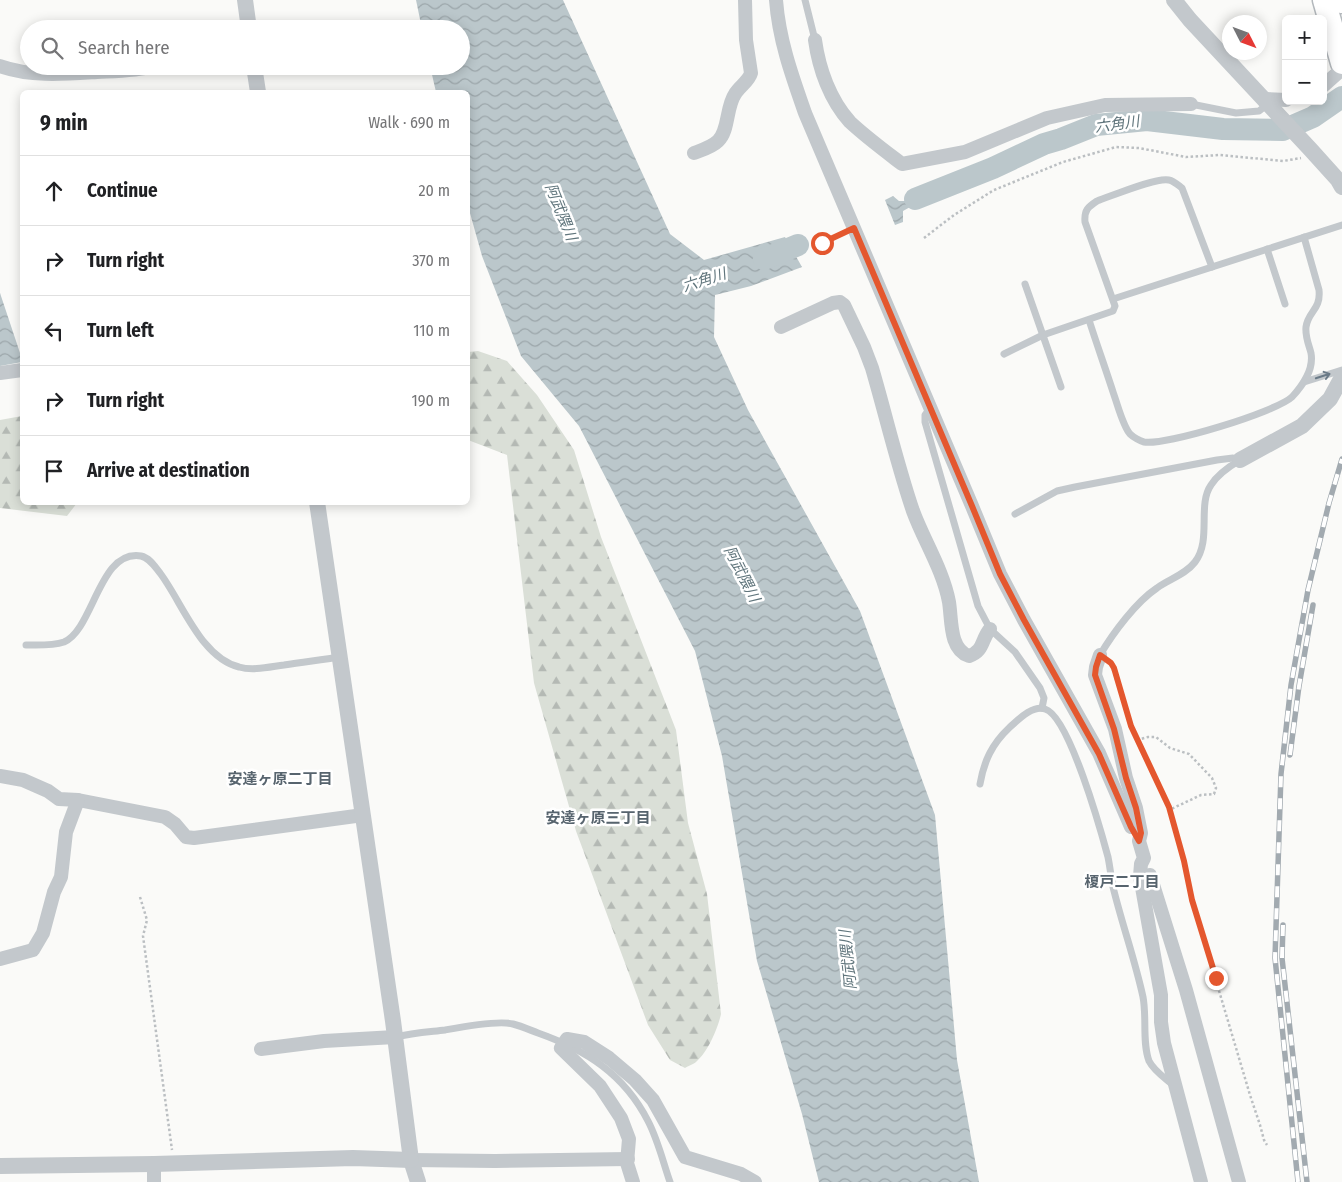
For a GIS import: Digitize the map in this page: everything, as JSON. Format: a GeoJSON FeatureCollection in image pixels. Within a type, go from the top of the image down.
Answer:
{"type":"FeatureCollection","features":[{"type":"Feature","properties":{"kind":"highway"},"geometry":{"type":"LineString","coordinates":[[1324,0],[1342,63]]}},
{"type":"Feature","properties":{"kind":"street"},"geometry":{"type":"LineString","coordinates":[[245,0],[248,20]]}},
{"type":"Feature","properties":{"kind":"street"},"geometry":{"type":"LineString","coordinates":[[694,153],[712,145],[723,136],[734,95],[752,73],[746,40],[745,0]]}},
{"type":"Feature","properties":{"kind":"street"},"geometry":{"type":"LineString","coordinates":[[776,0],[781,36],[790,71],[805,113],[996,567],[1099,754],[1131,827]]}},
{"type":"Feature","properties":{"kind":"street"},"geometry":{"type":"LineString","coordinates":[[1174,0],[1190,20],[1273,103],[1342,187]]}},
{"type":"Feature","properties":{"kind":"street"},"geometry":{"type":"LineString","coordinates":[[815,40],[820,66],[827,85],[850,121],[902,164],[965,152],[1047,118],[1105,106],[1191,104]]}},
{"type":"Feature","properties":{"kind":"street"},"geometry":{"type":"LineString","coordinates":[[0,66],[20,71]]}},
{"type":"Feature","properties":{"kind":"street"},"geometry":{"type":"LineString","coordinates":[[1327,82],[1342,69]]}},
{"type":"Feature","properties":{"kind":"street"},"geometry":{"type":"LineString","coordinates":[[255,75],[258,90]]}},
{"type":"Feature","properties":{"kind":"street"},"geometry":{"type":"LineString","coordinates":[[781,327],[833,303],[840,302],[844,305],[872,368],[914,511],[947,592],[954,640],[962,651],[969,656],[977,654],[981,649],[985,635],[990,629]]}},
{"type":"Feature","properties":{"kind":"street"},"geometry":{"type":"LineString","coordinates":[[0,373],[20,370]]}},
{"type":"Feature","properties":{"kind":"street"},"geometry":{"type":"LineString","coordinates":[[1240,460],[1307,421],[1330,399],[1342,377]]}},
{"type":"Feature","properties":{"kind":"street"},"geometry":{"type":"LineString","coordinates":[[317,505],[341,657],[411,1160],[418,1182]]}},
{"type":"Feature","properties":{"kind":"street"},"geometry":{"type":"LineString","coordinates":[[1100,655],[1095,675],[1114,729],[1141,833],[1139,841],[1144,858],[1141,864],[1140,876],[1161,995],[1161,1022],[1164,1043],[1200,1182]]}},
{"type":"Feature","properties":{"kind":"street"},"geometry":{"type":"LineString","coordinates":[[0,776],[23,780],[48,791],[58,799],[78,800],[165,817],[175,824],[186,837],[194,838],[363,815]]}},
{"type":"Feature","properties":{"kind":"street"},"geometry":{"type":"LineString","coordinates":[[0,959],[33,950],[43,933],[54,892],[61,877],[66,832],[78,800]]}},
{"type":"Feature","properties":{"kind":"street"},"geometry":{"type":"LineString","coordinates":[[1150,875],[1186,990],[1239,1182]]}},
{"type":"Feature","properties":{"kind":"street"},"geometry":{"type":"LineString","coordinates":[[261,1048],[324,1041],[395,1037]]}},
{"type":"Feature","properties":{"kind":"street"},"geometry":{"type":"LineString","coordinates":[[633,1182],[627,1163],[629,1139],[621,1118],[600,1086],[562,1048],[566,1039],[584,1042],[609,1058],[634,1080],[653,1100],[685,1158],[741,1174],[755,1182]]}},
{"type":"Feature","properties":{"kind":"street"},"geometry":{"type":"LineString","coordinates":[[0,1166],[174,1164],[353,1158],[495,1161],[628,1159]]}},
{"type":"Feature","properties":{"kind":"street"},"geometry":{"type":"LineString","coordinates":[[154,1164],[154,1182]]}},
{"type":"Feature","properties":{"kind":"lane"},"geometry":{"type":"LineString","coordinates":[[805,0],[815,40]]}},
{"type":"Feature","properties":{"kind":"lane"},"geometry":{"type":"LineString","coordinates":[[1191,104],[1236,113],[1259,110],[1273,103]]}},
{"type":"Feature","properties":{"kind":"lane"},"geometry":{"type":"LineString","coordinates":[[1004,354],[1043,336],[1113,311],[1115,306],[1113,299],[1085,222],[1085,211],[1097,201],[1157,180],[1168,180],[1182,188],[1212,267]]}},
{"type":"Feature","properties":{"kind":"lane"},"geometry":{"type":"LineString","coordinates":[[1113,299],[1342,225]]}},
{"type":"Feature","properties":{"kind":"lane"},"geometry":{"type":"LineString","coordinates":[[1089,320],[1119,410],[1127,428],[1130,434],[1144,442],[1192,434],[1224,426],[1276,407],[1291,397],[1304,382],[1312,361],[1306,335],[1306,325],[1320,298],[1304,237]]}},
{"type":"Feature","properties":{"kind":"lane"},"geometry":{"type":"LineString","coordinates":[[1267,249],[1285,304]]}},
{"type":"Feature","properties":{"kind":"lane"},"geometry":{"type":"LineString","coordinates":[[1025,284],[1061,387]]}},
{"type":"Feature","properties":{"kind":"lane"},"geometry":{"type":"LineString","coordinates":[[1304,382],[1342,370]]}},
{"type":"Feature","properties":{"kind":"lane"},"geometry":{"type":"LineString","coordinates":[[930,408],[925,415],[925,422],[978,606],[990,629],[1015,652],[1030,673],[1044,698],[1042,708]]}},
{"type":"Feature","properties":{"kind":"lane"},"geometry":{"type":"LineString","coordinates":[[1015,514],[1057,491],[1217,460],[1233,458],[1240,460]]}},
{"type":"Feature","properties":{"kind":"lane"},"geometry":{"type":"LineString","coordinates":[[1100,655],[1141,602],[1156,588],[1180,575],[1194,563],[1201,551],[1205,506],[1211,484],[1230,466],[1240,460]]}},
{"type":"Feature","properties":{"kind":"lane"},"geometry":{"type":"LineString","coordinates":[[26,645],[65,642],[74,634],[81,623],[112,568],[121,560],[141,556],[154,565],[177,597],[204,641],[214,653],[226,662],[239,667],[254,669],[341,657]]}},
{"type":"Feature","properties":{"kind":"lane"},"geometry":{"type":"LineString","coordinates":[[980,784],[983,767],[990,752],[1004,733],[1032,710],[1042,708],[1052,713],[1058,720],[1073,750],[1102,837],[1142,994],[1146,1016],[1146,1049],[1149,1060],[1159,1074],[1175,1087]]}},
{"type":"Feature","properties":{"kind":"lane"},"geometry":{"type":"LineString","coordinates":[[1131,827],[1139,841]]}},
{"type":"Feature","properties":{"kind":"lane"},"geometry":{"type":"LineString","coordinates":[[1144,858],[1150,875]]}},
{"type":"Feature","properties":{"kind":"lane"},"geometry":{"type":"LineString","coordinates":[[395,1037],[411,1033],[512,1023],[565,1042],[610,1071],[631,1096],[648,1121],[670,1182]]}},
{"type":"Feature","properties":{"kind":"path"},"geometry":{"type":"LineString","coordinates":[[924,238],[954,215],[994,190],[1044,168],[1116,147],[1139,148],[1186,157],[1220,155],[1273,160],[1301,158],[1313,151]]}},
{"type":"Feature","properties":{"kind":"path"},"geometry":{"type":"LineString","coordinates":[[822,243],[854,228]]}},
{"type":"Feature","properties":{"kind":"path"},"geometry":{"type":"LineString","coordinates":[[1100,655],[1111,663],[1114,668],[1137,740],[1169,810],[1184,861],[1192,900],[1250,1095],[1267,1145]]}},
{"type":"Feature","properties":{"kind":"path"},"geometry":{"type":"LineString","coordinates":[[1137,740],[1156,737],[1170,748],[1189,754],[1214,782],[1216,788],[1214,794],[1201,795],[1169,810]]}},
{"type":"Feature","properties":{"kind":"path"},"geometry":{"type":"LineString","coordinates":[[140,897],[147,920],[143,936],[174,1164]]}},
{"type":"Feature","properties":{"kind":"green space"},"geometry":{"type":"Polygon","coordinates":[[[478,351],[507,361],[537,395],[574,450],[601,537],[676,730],[688,823],[707,894],[721,1014],[718,1026],[705,1052],[695,1063],[685,1068],[670,1060],[648,1025],[576,831],[534,683],[507,455],[470,441],[470,352],[478,351]]]}},
{"type":"Feature","properties":{"kind":"green space"},"geometry":{"type":"Polygon","coordinates":[[[20,416],[20,505],[75,505],[67,516],[0,508],[0,420],[20,416]]]}},
{"type":"Feature","properties":{"kind":"water","name":"阿武隈川"},"geometry":{"type":"Polygon","coordinates":[[[416,0],[563,0],[670,234],[704,260],[785,237],[802,267],[751,286],[715,295],[714,337],[748,410],[860,611],[935,815],[957,1060],[979,1182],[819,1182],[802,1114],[757,961],[722,756],[695,651],[579,426],[521,356],[482,256],[470,213],[470,90],[436,90],[432,75],[470,75],[470,20],[420,20],[416,0]]]}},
{"type":"Feature","properties":{"kind":"water"},"geometry":{"type":"Polygon","coordinates":[[[946,187],[903,211],[903,222],[895,225],[885,200],[893,196],[899,201],[904,201],[946,187]]]}},
{"type":"Feature","properties":{"kind":"water"},"geometry":{"type":"Polygon","coordinates":[[[0,293],[20,353],[20,362],[0,366],[0,293]]]}},
{"type":"Feature","properties":{"kind":"waterway","name":"六角川"},"geometry":{"type":"LineString","coordinates":[[915,199],[993,168],[1044,144],[1096,125],[1147,120],[1223,129],[1283,130],[1313,117],[1342,97]]}},
{"type":"Feature","properties":{"kind":"waterway","name":"六角川"},"geometry":{"type":"LineString","coordinates":[[764,259],[798,245]]}},
{"type":"Feature","properties":{"kind":"railway"},"geometry":{"type":"LineString","coordinates":[[1298,1182],[1275,958],[1281,774],[1291,685],[1308,590],[1329,503],[1342,459]]}},
{"type":"Feature","properties":{"kind":"railway"},"geometry":{"type":"LineString","coordinates":[[1290,755],[1299,686],[1313,605]]}},
{"type":"Feature","properties":{"kind":"railway"},"geometry":{"type":"LineString","coordinates":[[1283,925],[1282,958],[1307,1182]]}},
{"type":"Feature","properties":{"kind":"district","name":"安達ヶ原二丁目"},"geometry":{"type":"Point","coordinates":[280,779]}},
{"type":"Feature","properties":{"kind":"district","name":"安達ヶ原三丁目"},"geometry":{"type":"Point","coordinates":[598,818]}},
{"type":"Feature","properties":{"kind":"district","name":"榎戸二丁目"},"geometry":{"type":"Point","coordinates":[1122,882]}},
{"type":"Feature","properties":{"kind":"route"},"geometry":{"type":"LineString","coordinates":[[822,243],[854,228],[1000,574],[1099,754],[1139,841],[1141,833],[1140,822],[1126,778],[1108,708],[1095,675],[1100,655],[1111,663],[1114,668],[1131,726],[1169,807],[1184,861],[1192,900],[1216,978]]}}]}
